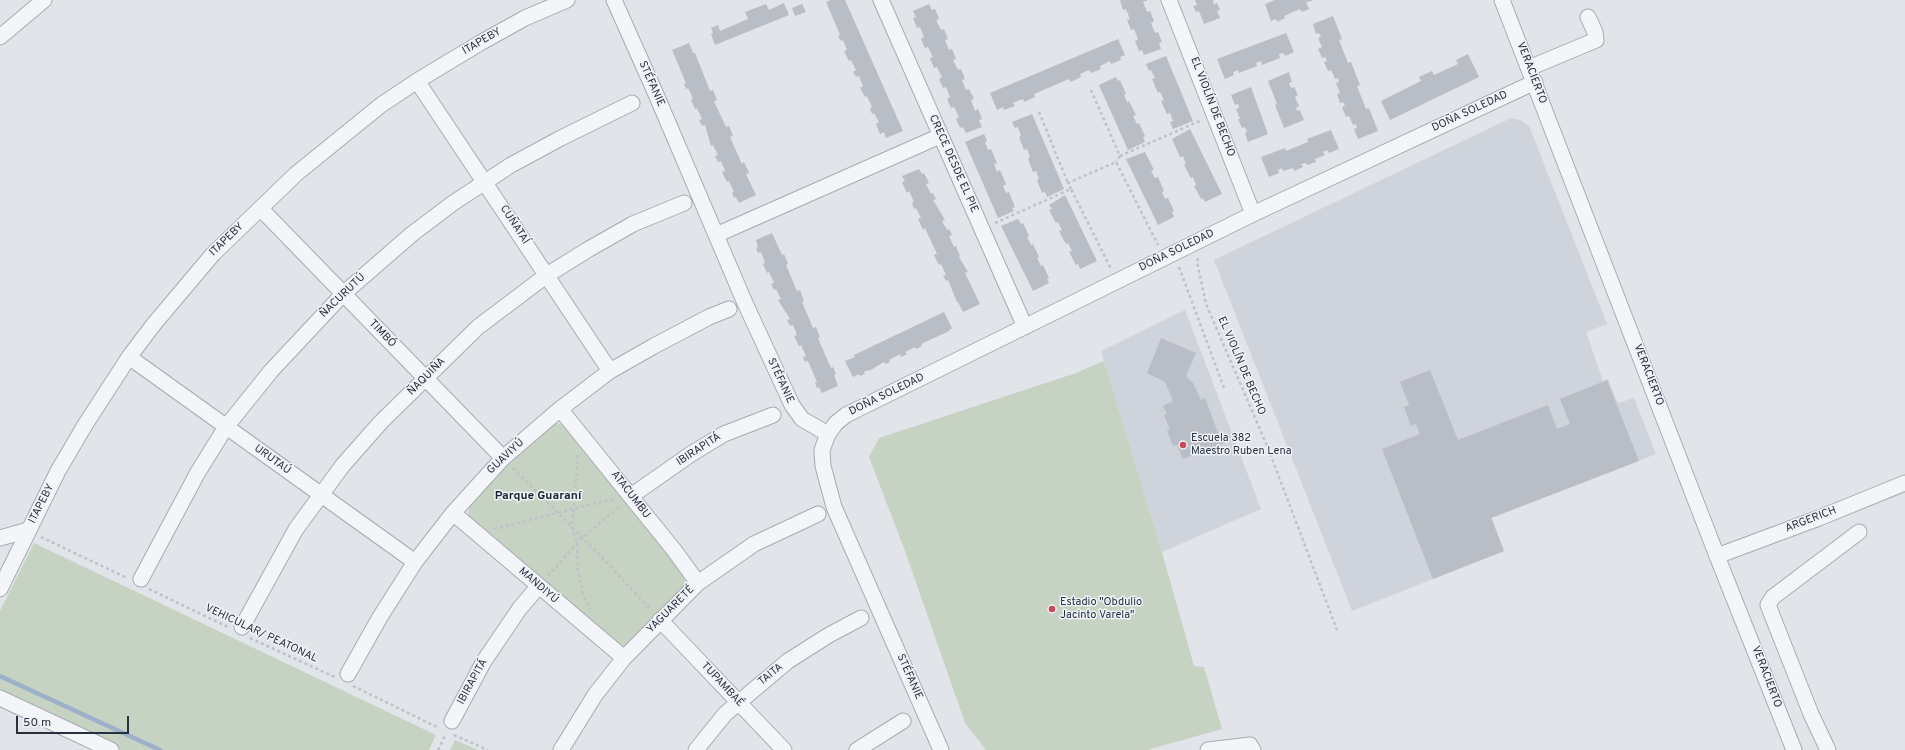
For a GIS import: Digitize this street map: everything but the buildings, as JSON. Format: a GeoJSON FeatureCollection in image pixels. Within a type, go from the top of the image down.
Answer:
{"type":"FeatureCollection","features":[{"type":"Feature","properties":{"kind":"street"},"geometry":{"type":"LineString","coordinates":[[0,37],[44,0]]}},
{"type":"Feature","properties":{"kind":"street","name":"ITAPEBY"},"geometry":{"type":"LineString","coordinates":[[0,589],[58,471],[81,431],[129,357],[188,281],[213,254],[296,174],[326,148],[381,105],[417,81],[525,18],[567,0]]}},
{"type":"Feature","properties":{"kind":"street","name":"STÉFANIE"},"geometry":{"type":"LineString","coordinates":[[614,0],[716,236],[792,405],[802,419],[828,434],[822,450],[822,466],[834,507],[941,750]]}},
{"type":"Feature","properties":{"kind":"street","name":"CRECE DESDE EL PIE"},"geometry":{"type":"LineString","coordinates":[[881,0],[1025,327]]}},
{"type":"Feature","properties":{"kind":"street","name":"EL VIOLÍN DE BECHO"},"geometry":{"type":"LineString","coordinates":[[1169,0],[1253,214]]}},
{"type":"Feature","properties":{"kind":"street","name":"VERACIERTO"},"geometry":{"type":"LineString","coordinates":[[1502,0],[1717,556],[1794,750]]}},
{"type":"Feature","properties":{"kind":"street","name":"DOÑA SOLEDAD"},"geometry":{"type":"LineString","coordinates":[[828,434],[836,423],[846,415],[1532,75],[1596,40],[1595,32],[1588,17]]}},
{"type":"Feature","properties":{"kind":"street","name":"CUÑATAÍ"},"geometry":{"type":"LineString","coordinates":[[417,81],[610,371]]}},
{"type":"Feature","properties":{"kind":"street","name":"ÑACURUTÚ"},"geometry":{"type":"LineString","coordinates":[[139,582],[198,472],[226,427],[271,371],[343,294],[412,234],[453,203],[485,182],[561,138],[632,103]]}},
{"type":"Feature","properties":{"kind":"street"},"geometry":{"type":"LineString","coordinates":[[716,236],[940,136]]}},
{"type":"Feature","properties":{"kind":"street","name":"ÑAQUIÑA"},"geometry":{"type":"LineString","coordinates":[[240,630],[296,529],[343,465],[376,428],[478,327],[547,275],[589,249],[633,224],[684,203]]}},
{"type":"Feature","properties":{"kind":"street","name":"TIMBÓ"},"geometry":{"type":"LineString","coordinates":[[261,209],[503,458]]}},
{"type":"Feature","properties":{"kind":"street","name":"GUAVIYÚ"},"geometry":{"type":"LineString","coordinates":[[345,679],[380,618],[415,562],[453,513],[503,458],[560,409],[610,371],[661,342],[729,309]]}},
{"type":"Feature","properties":{"kind":"street","name":"URUTAÚ"},"geometry":{"type":"LineString","coordinates":[[129,357],[415,562]]}},
{"type":"Feature","properties":{"kind":"street","name":"ATACUMBU"},"geometry":{"type":"LineString","coordinates":[[560,409],[631,496],[698,583]]}},
{"type":"Feature","properties":{"kind":"street","name":"IBIRAPITÁ"},"geometry":{"type":"LineString","coordinates":[[631,496],[691,454],[724,434],[773,414]]}},
{"type":"Feature","properties":{"kind":"street","name":"ARGERICH"},"geometry":{"type":"LineString","coordinates":[[1717,556],[1819,518],[1905,483]]}},
{"type":"Feature","properties":{"kind":"street","name":"MANDIYÚ"},"geometry":{"type":"LineString","coordinates":[[453,513],[538,587],[624,658]]}},
{"type":"Feature","properties":{"kind":"street","name":"YAGUARETÉ"},"geometry":{"type":"LineString","coordinates":[[561,750],[595,695],[624,658],[698,583],[754,544],[818,514]]}},
{"type":"Feature","properties":{"kind":"street"},"geometry":{"type":"LineString","coordinates":[[0,538],[28,530]]}},
{"type":"Feature","properties":{"kind":"street"},"geometry":{"type":"LineString","coordinates":[[1828,750],[1768,605],[1773,597],[1859,532]]}},
{"type":"Feature","properties":{"kind":"street","name":"IBIRAPITÁ"},"geometry":{"type":"LineString","coordinates":[[446,727],[484,661],[520,608],[538,587]]}},
{"type":"Feature","properties":{"kind":"street","name":"TAITA"},"geometry":{"type":"LineString","coordinates":[[696,750],[708,733],[738,702],[788,661],[808,647],[861,618]]}},
{"type":"Feature","properties":{"kind":"street","name":"TUPAMBAÉ"},"geometry":{"type":"LineString","coordinates":[[660,620],[784,750]]}},
{"type":"Feature","properties":{"kind":"street"},"geometry":{"type":"LineString","coordinates":[[0,698],[110,750]]}},
{"type":"Feature","properties":{"kind":"street"},"geometry":{"type":"LineString","coordinates":[[857,750],[903,721]]}},
{"type":"Feature","properties":{"kind":"street"},"geometry":{"type":"LineString","coordinates":[[1208,750],[1251,747]]}},
{"type":"Feature","properties":{"kind":"path"},"geometry":{"type":"LineString","coordinates":[[1091,90],[1120,156]]}},
{"type":"Feature","properties":{"kind":"path"},"geometry":{"type":"LineString","coordinates":[[1039,112],[1068,183],[1117,281]]}},
{"type":"Feature","properties":{"kind":"path"},"geometry":{"type":"LineString","coordinates":[[1068,183],[1116,162],[1120,156],[1215,114]]}},
{"type":"Feature","properties":{"kind":"path"},"geometry":{"type":"LineString","coordinates":[[1116,162],[1169,256],[1224,388]]}},
{"type":"Feature","properties":{"kind":"path"},"geometry":{"type":"LineString","coordinates":[[981,229],[1071,189]]}},
{"type":"Feature","properties":{"kind":"path","name":"EL VIOLÍN DE BECHO"},"geometry":{"type":"LineString","coordinates":[[1203,239],[1197,262],[1206,304],[1268,448],[1337,630]]}},
{"type":"Feature","properties":{"kind":"path"},"geometry":{"type":"LineString","coordinates":[[577,450],[578,455],[572,528],[577,544],[578,573],[584,597],[591,611],[590,630]]}},
{"type":"Feature","properties":{"kind":"path"},"geometry":{"type":"LineString","coordinates":[[503,458],[558,513],[660,620]]}},
{"type":"Feature","properties":{"kind":"path"},"geometry":{"type":"LineString","coordinates":[[471,529],[497,529],[624,496],[631,496]]}},
{"type":"Feature","properties":{"kind":"path"},"geometry":{"type":"LineString","coordinates":[[538,587],[582,538],[631,496]]}},
{"type":"Feature","properties":{"kind":"path","name":"VEHICULAR/ PEATONAL"},"geometry":{"type":"LineString","coordinates":[[28,530],[446,727],[488,750]]}},
{"type":"Feature","properties":{"kind":"path"},"geometry":{"type":"LineString","coordinates":[[438,750],[446,727]]}},
{"type":"Feature","properties":{"kind":"shaded area"},"geometry":{"type":"Polygon","coordinates":[[[1511,118],[1520,120],[1529,126],[1607,324],[1586,332],[1603,381],[1608,379],[1618,403],[1634,398],[1656,454],[1492,518],[1504,551],[1352,611],[1214,260],[1511,118]]]}},
{"type":"Feature","properties":{"kind":"shaded area","name":"Escuela 382 Maestro Ruben Lena"},"geometry":{"type":"Polygon","coordinates":[[[1185,310],[1261,509],[1162,552],[1101,351],[1185,310]]]}},
{"type":"Feature","properties":{"kind":"green space","name":"Estadio \"Obdulio Jacinto Varela\""},"geometry":{"type":"Polygon","coordinates":[[[1104,361],[1162,552],[1194,666],[1204,667],[1222,729],[1147,750],[986,750],[965,723],[905,551],[869,457],[879,438],[1076,373],[1104,361]]]}},
{"type":"Feature","properties":{"kind":"green space"},"geometry":{"type":"Polygon","coordinates":[[[556,423],[567,425],[684,576],[686,587],[627,645],[618,646],[469,520],[468,513],[471,501],[549,426],[556,423]]]}},
{"type":"Feature","properties":{"kind":"green space"},"geometry":{"type":"Polygon","coordinates":[[[34,543],[436,735],[429,750],[121,750],[0,692],[0,611],[34,543]]]}},
{"type":"Feature","properties":{"kind":"green space"},"geometry":{"type":"Polygon","coordinates":[[[455,740],[478,750],[450,750],[455,740]]]}},
{"type":"Feature","properties":{"kind":"waterway"},"geometry":{"type":"LineString","coordinates":[[0,676],[160,750]]}},
{"type":"Feature","properties":{"kind":"place","name":"Escuela 382 Maestro Ruben Lena"},"geometry":{"type":"Point","coordinates":[1183,445]}},
{"type":"Feature","properties":{"kind":"place","name":"Estadio \"Obdulio Jacinto Varela\""},"geometry":{"type":"Point","coordinates":[1052,609]}},
{"type":"Feature","properties":{"kind":"district","name":"Parque Guaraní"},"geometry":{"type":"Point","coordinates":[538,497]}}]}
